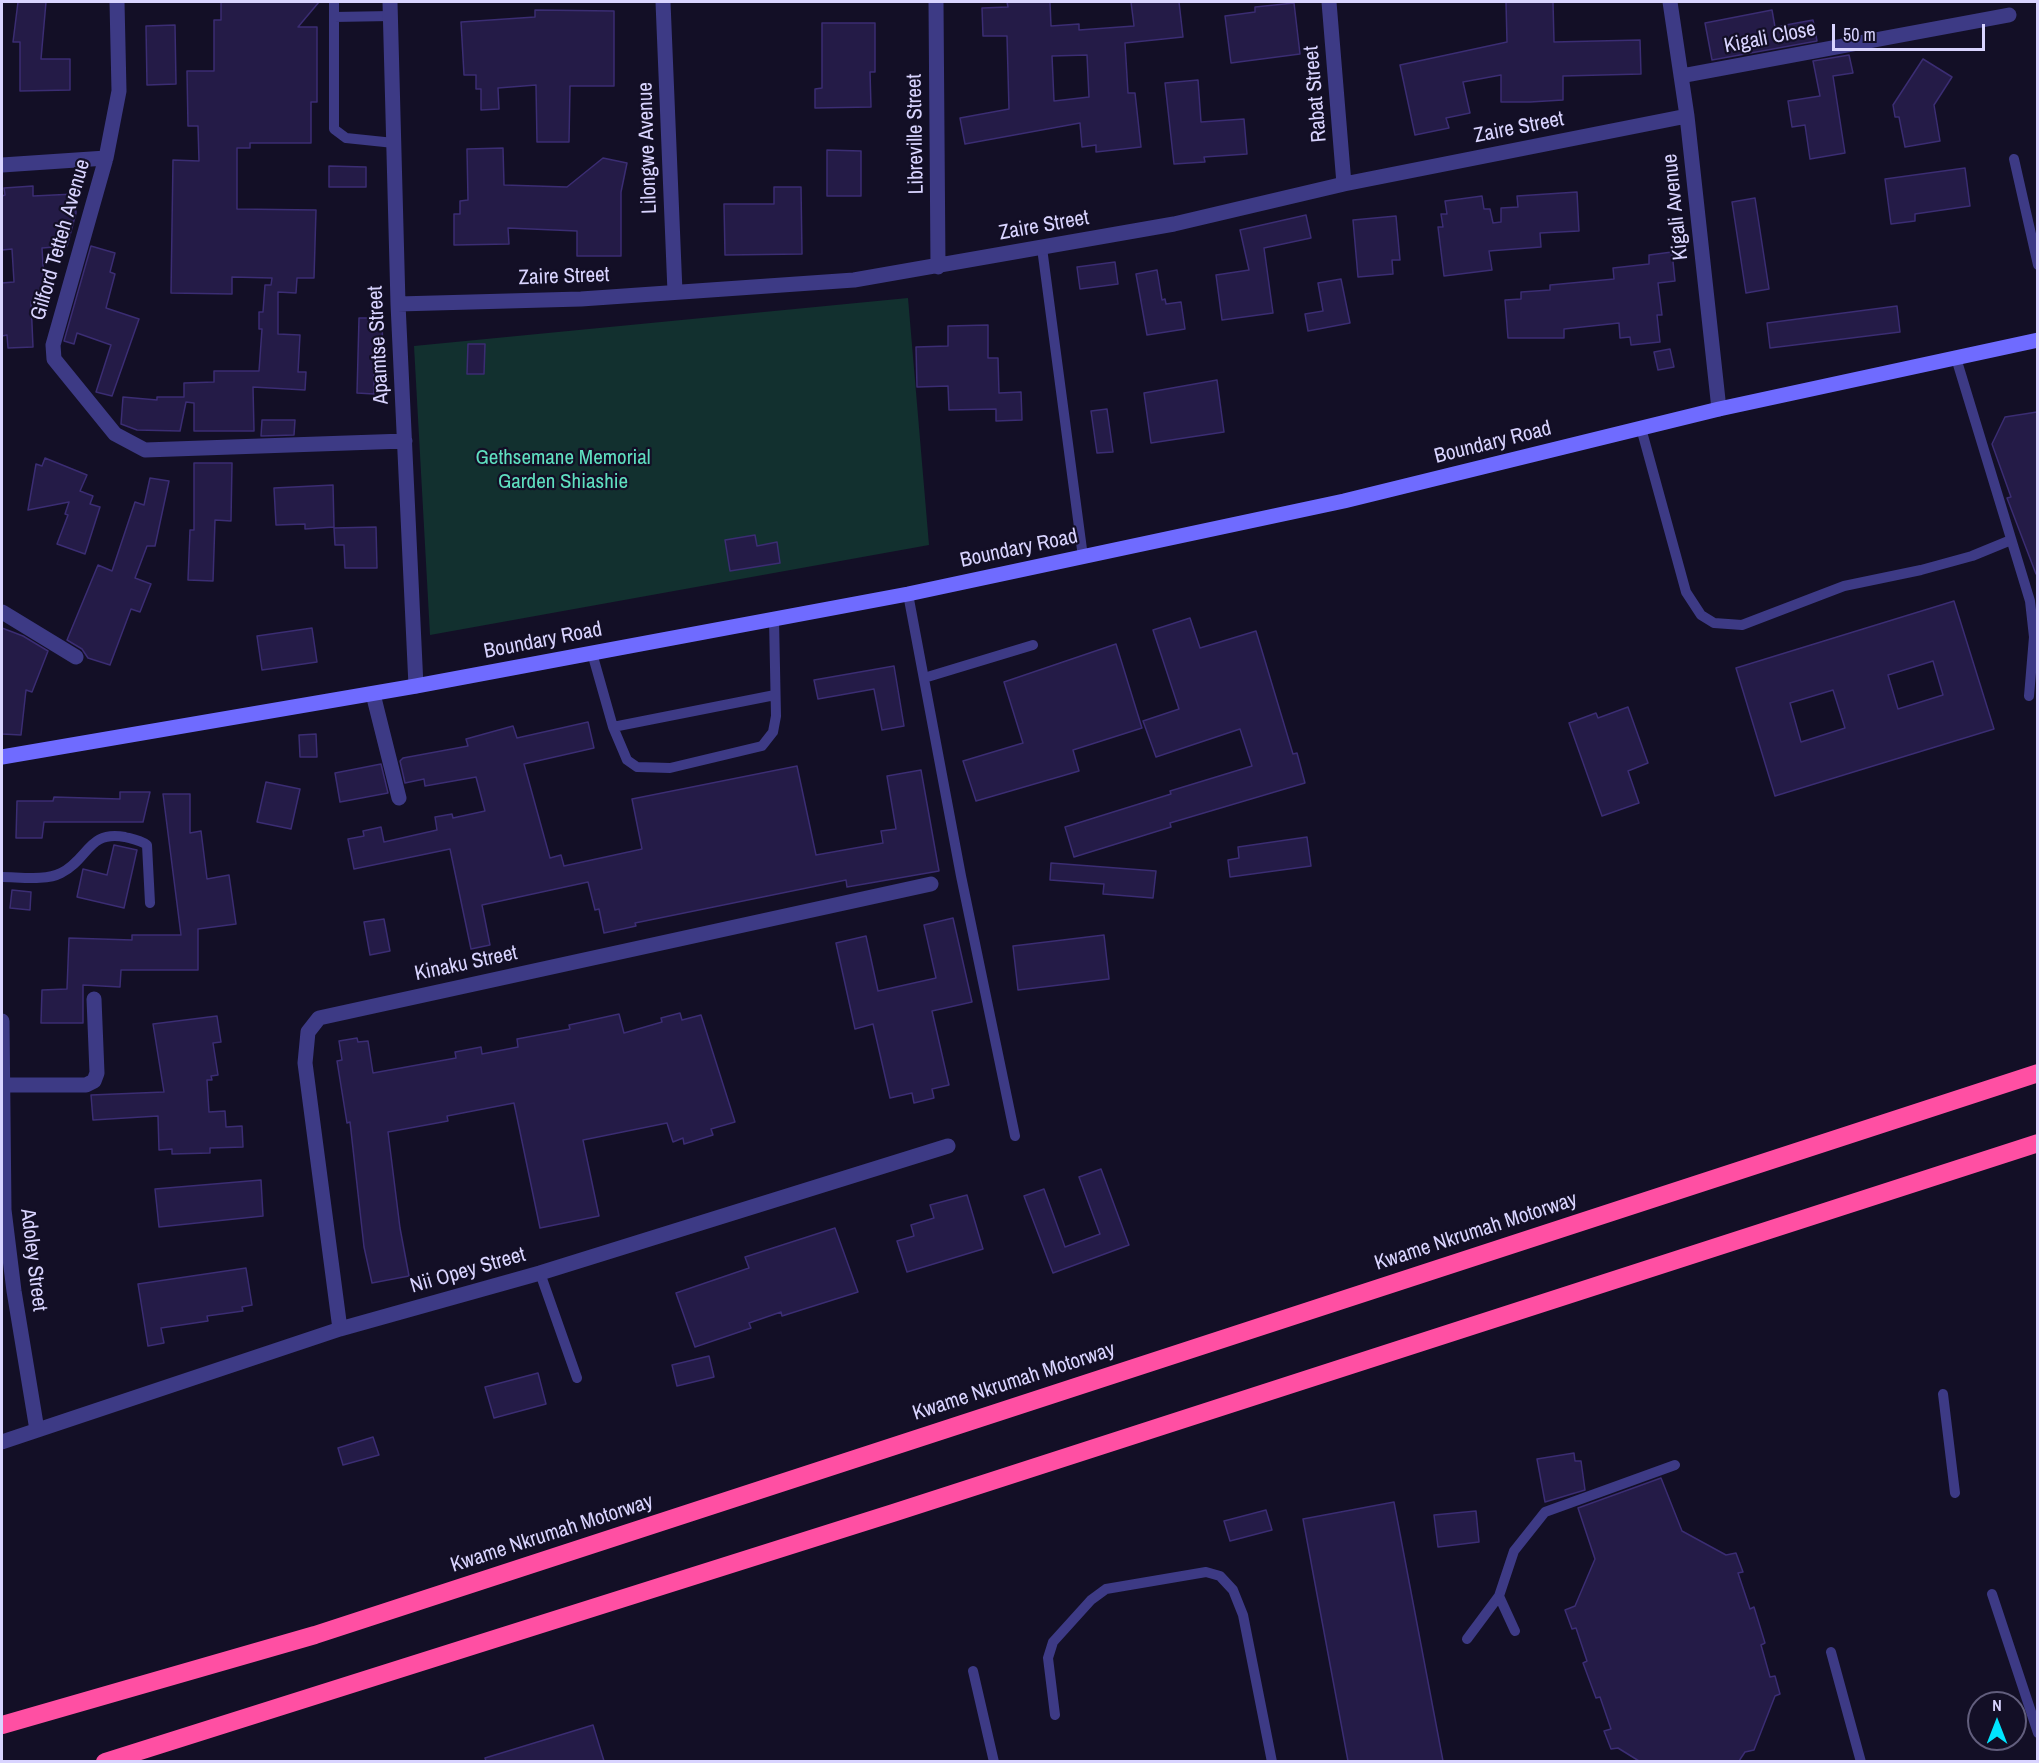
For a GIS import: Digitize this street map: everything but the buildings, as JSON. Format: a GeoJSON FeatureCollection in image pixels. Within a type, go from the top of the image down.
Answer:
{"type":"FeatureCollection","features":[{"type":"Feature","properties":{"kind":"highway","name":"Kwame Nkrumah Motorway"},"geometry":{"type":"LineString","coordinates":[[2,1725],[315,1635],[2037,1074]]}},
{"type":"Feature","properties":{"kind":"highway"},"geometry":{"type":"LineString","coordinates":[[105,1761],[904,1510],[2037,1143]]}},
{"type":"Feature","properties":{"kind":"main road","name":"Boundary Road"},"geometry":{"type":"LineString","coordinates":[[2,757],[373,694],[908,594],[1344,501],[1719,409],[2037,340]]}},
{"type":"Feature","properties":{"kind":"street","name":"Gilford Tetteh Avenue"},"geometry":{"type":"LineString","coordinates":[[117,2],[119,91],[106,158],[53,345],[54,359],[115,434],[145,450],[405,441]]}},
{"type":"Feature","properties":{"kind":"street","name":"Lilongwe Avenue"},"geometry":{"type":"LineString","coordinates":[[663,2],[675,292]]}},
{"type":"Feature","properties":{"kind":"street","name":"Libreville Street"},"geometry":{"type":"LineString","coordinates":[[936,2],[938,267]]}},
{"type":"Feature","properties":{"kind":"street","name":"Rabat Street"},"geometry":{"type":"LineString","coordinates":[[1329,2],[1344,184]]}},
{"type":"Feature","properties":{"kind":"street","name":"Kigali Avenue"},"geometry":{"type":"LineString","coordinates":[[1670,2],[1687,116],[1719,409]]}},
{"type":"Feature","properties":{"kind":"street","name":"Apamtse Street"},"geometry":{"type":"LineString","coordinates":[[390,9],[398,304],[416,686]]}},
{"type":"Feature","properties":{"kind":"street","name":"Kigali Close"},"geometry":{"type":"LineString","coordinates":[[1681,76],[2009,15]]}},
{"type":"Feature","properties":{"kind":"street","name":"Zaire Street"},"geometry":{"type":"LineString","coordinates":[[398,304],[581,299],[854,280],[1174,224],[1344,184],[1687,116]]}},
{"type":"Feature","properties":{"kind":"street"},"geometry":{"type":"LineString","coordinates":[[2,165],[106,158]]}},
{"type":"Feature","properties":{"kind":"street"},"geometry":{"type":"LineString","coordinates":[[2,612],[76,657]]}},
{"type":"Feature","properties":{"kind":"street"},"geometry":{"type":"LineString","coordinates":[[373,694],[399,798]]}},
{"type":"Feature","properties":{"kind":"street","name":"Kinaku Street"},"geometry":{"type":"LineString","coordinates":[[340,1329],[305,1063],[308,1032],[319,1018],[931,884]]}},
{"type":"Feature","properties":{"kind":"street"},"geometry":{"type":"LineString","coordinates":[[3,1085],[86,1085],[94,1081],[97,1072],[94,999]]}},
{"type":"Feature","properties":{"kind":"street","name":"Adoley Street"},"geometry":{"type":"LineString","coordinates":[[2,1021],[3,1210],[37,1430]]}},
{"type":"Feature","properties":{"kind":"street","name":"Nii Opey Street"},"geometry":{"type":"LineString","coordinates":[[2,1442],[340,1329],[540,1273],[948,1146]]}},
{"type":"Feature","properties":{"kind":"lane"},"geometry":{"type":"LineString","coordinates":[[334,2],[334,129],[346,138],[394,143]]}},
{"type":"Feature","properties":{"kind":"lane"},"geometry":{"type":"LineString","coordinates":[[334,17],[390,9]]}},
{"type":"Feature","properties":{"kind":"lane"},"geometry":{"type":"LineString","coordinates":[[2014,159],[2037,265]]}},
{"type":"Feature","properties":{"kind":"lane"},"geometry":{"type":"LineString","coordinates":[[1042,248],[1083,556]]}},
{"type":"Feature","properties":{"kind":"lane"},"geometry":{"type":"LineString","coordinates":[[1956,358],[2031,610],[2034,637],[2029,696]]}},
{"type":"Feature","properties":{"kind":"lane"},"geometry":{"type":"LineString","coordinates":[[1641,428],[1686,592],[1701,615],[1714,623],[1742,624],[1844,586],[1921,570],[1972,556],[2011,540]]}},
{"type":"Feature","properties":{"kind":"lane"},"geometry":{"type":"LineString","coordinates":[[908,594],[961,876],[1015,1136]]}},
{"type":"Feature","properties":{"kind":"lane"},"geometry":{"type":"LineString","coordinates":[[592,653],[613,727],[627,759],[637,767],[670,768],[762,746],[773,732],[776,716],[774,619]]}},
{"type":"Feature","properties":{"kind":"lane"},"geometry":{"type":"LineString","coordinates":[[924,678],[1033,645]]}},
{"type":"Feature","properties":{"kind":"lane"},"geometry":{"type":"LineString","coordinates":[[613,727],[775,695]]}},
{"type":"Feature","properties":{"kind":"lane"},"geometry":{"type":"LineString","coordinates":[[2,877],[60,874],[104,835],[141,840],[147,845],[150,903]]}},
{"type":"Feature","properties":{"kind":"lane"},"geometry":{"type":"LineString","coordinates":[[540,1273],[577,1378]]}},
{"type":"Feature","properties":{"kind":"lane"},"geometry":{"type":"LineString","coordinates":[[1943,1394],[1955,1493]]}},
{"type":"Feature","properties":{"kind":"lane"},"geometry":{"type":"LineString","coordinates":[[1467,1639],[1499,1596],[1514,1551],[1545,1512],[1675,1465]]}},
{"type":"Feature","properties":{"kind":"lane"},"geometry":{"type":"LineString","coordinates":[[1055,1715],[1048,1658],[1053,1642],[1091,1600],[1106,1589],[1206,1572],[1220,1576],[1233,1590],[1244,1615],[1272,1761]]}},
{"type":"Feature","properties":{"kind":"lane"},"geometry":{"type":"LineString","coordinates":[[1992,1594],[2037,1734]]}},
{"type":"Feature","properties":{"kind":"lane"},"geometry":{"type":"LineString","coordinates":[[1499,1596],[1515,1631]]}},
{"type":"Feature","properties":{"kind":"lane"},"geometry":{"type":"LineString","coordinates":[[1831,1652],[1861,1761]]}},
{"type":"Feature","properties":{"kind":"lane"},"geometry":{"type":"LineString","coordinates":[[973,1671],[994,1761]]}},
{"type":"Feature","properties":{"kind":"green space","name":"Gethsemane Memorial Garden Shiashie"},"geometry":{"type":"Polygon","coordinates":[[[908,298],[929,545],[430,635],[414,346],[908,298]]]}}]}
